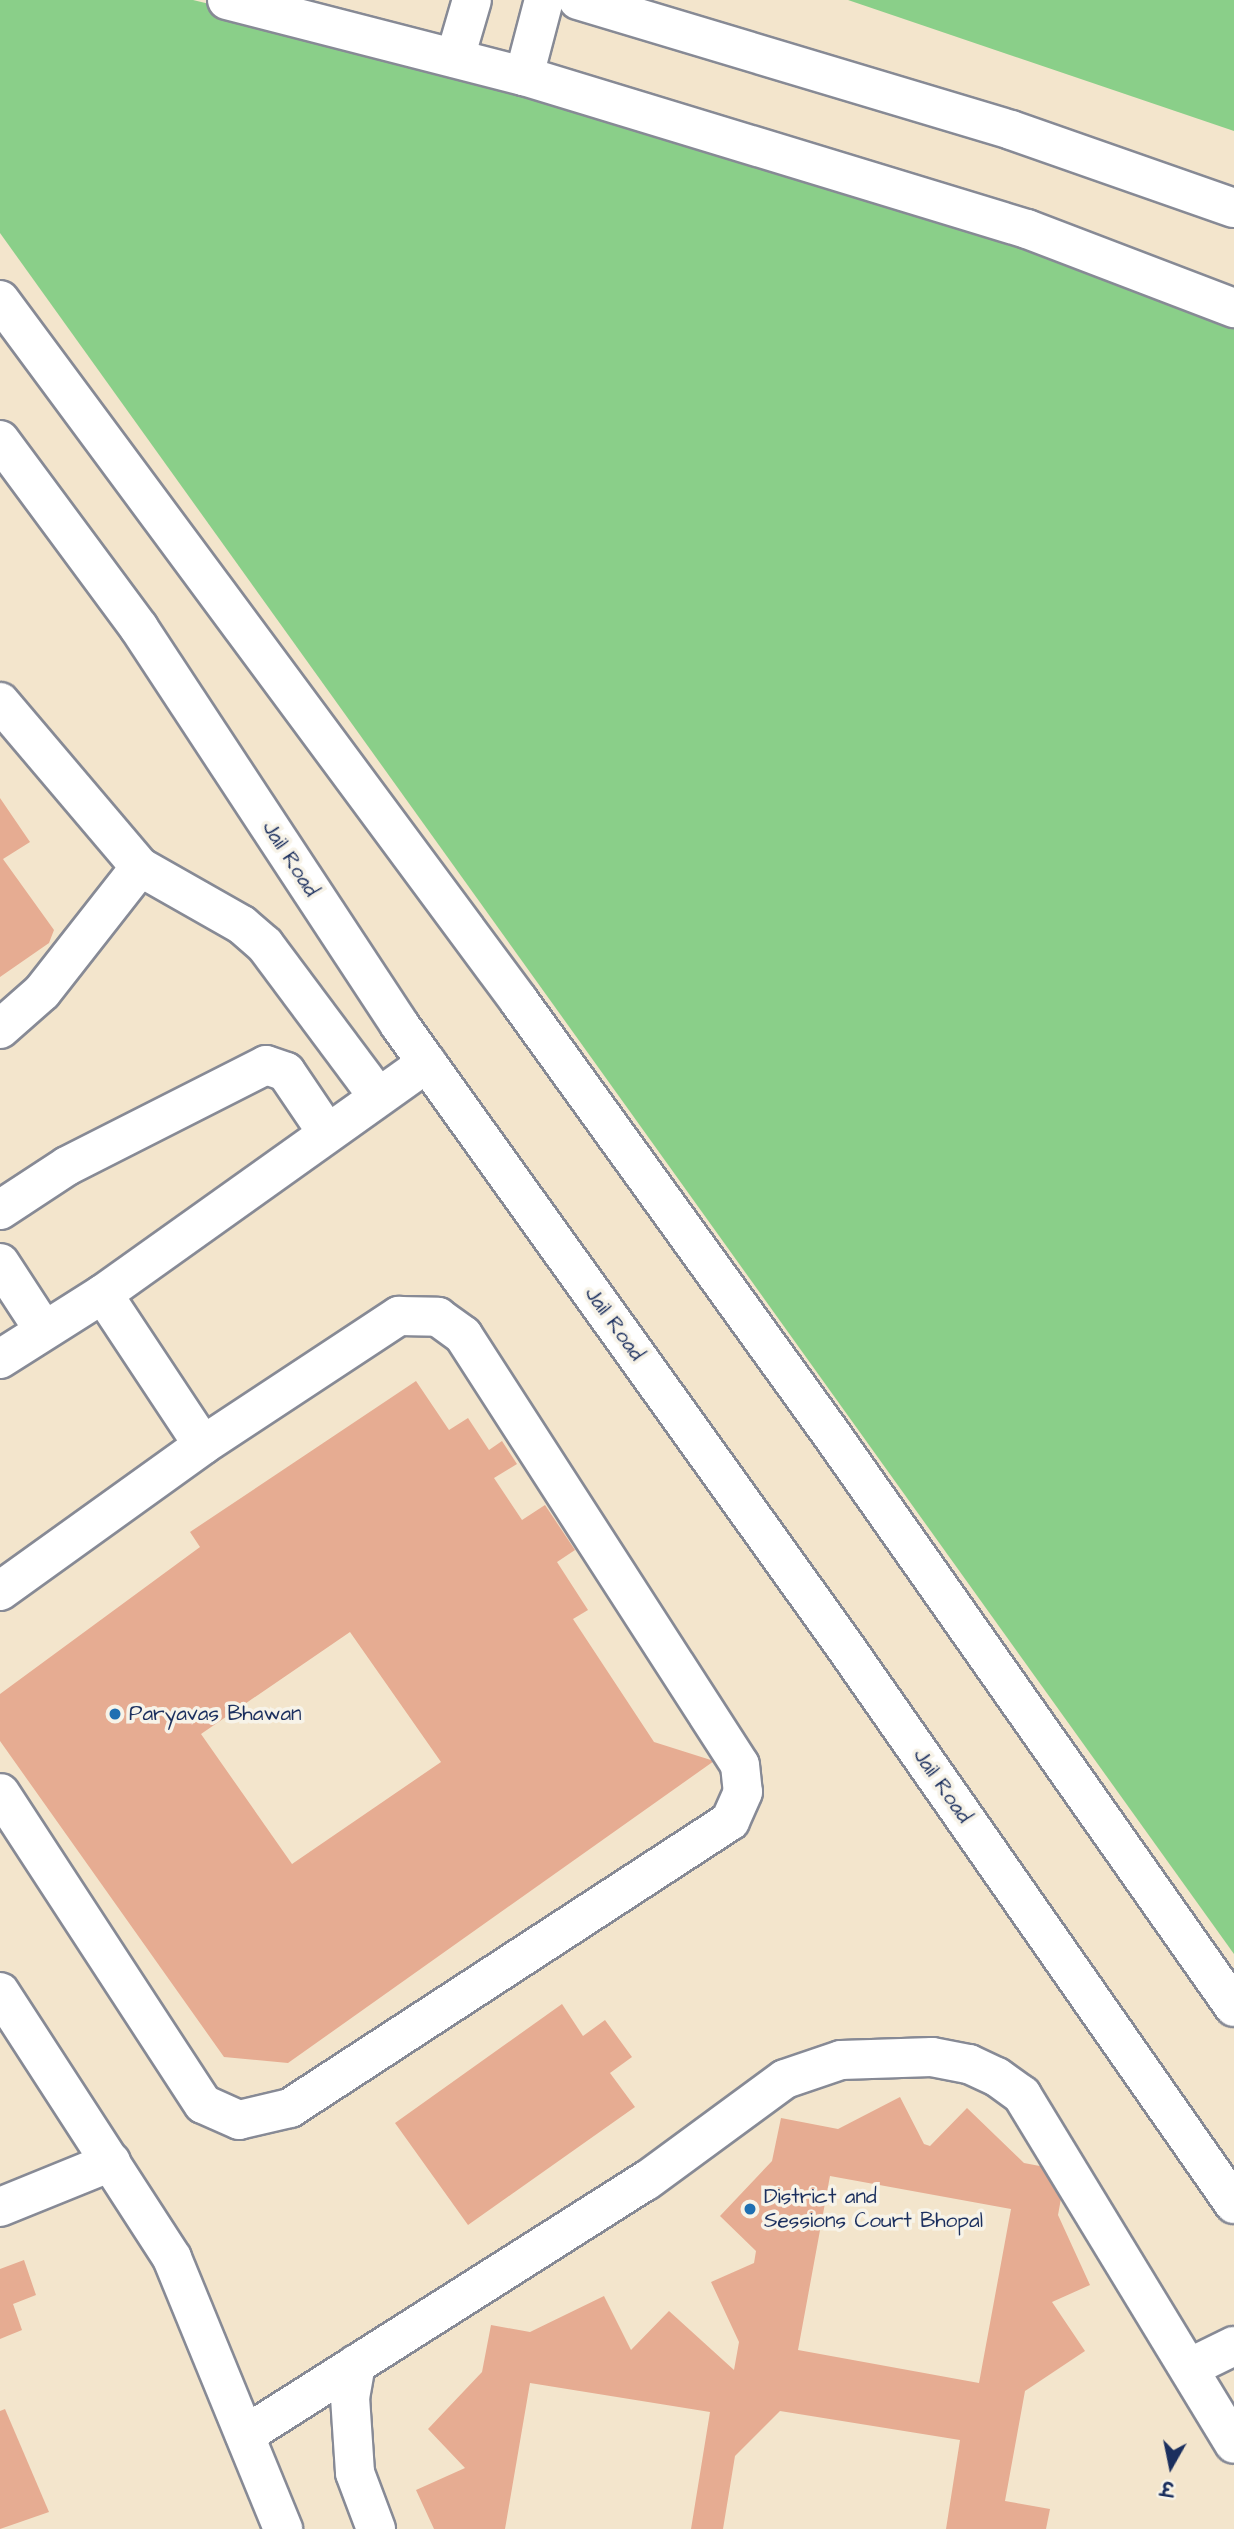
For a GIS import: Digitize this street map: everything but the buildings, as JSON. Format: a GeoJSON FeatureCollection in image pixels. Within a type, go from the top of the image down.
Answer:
{"type":"FeatureCollection","features":[{"type":"Feature","properties":{"kind":"main road"},"geometry":{"type":"LineString","coordinates":[[226,0],[524,76],[1027,229],[1234,307]]}},
{"type":"Feature","properties":{"kind":"main road"},"geometry":{"type":"LineString","coordinates":[[455,58],[472,0]]}},
{"type":"Feature","properties":{"kind":"main road"},"geometry":{"type":"LineString","coordinates":[[524,76],[544,0]]}},
{"type":"Feature","properties":{"kind":"main road"},"geometry":{"type":"LineString","coordinates":[[579,0],[1012,130],[1234,208]]}},
{"type":"Feature","properties":{"kind":"main road"},"geometry":{"type":"LineString","coordinates":[[0,300],[535,1023],[832,1435],[1234,2007]]}},
{"type":"Feature","properties":{"kind":"main road","name":"Jail Road"},"geometry":{"type":"LineString","coordinates":[[0,440],[139,628],[427,1063],[846,1648],[1234,2204]]}},
{"type":"Feature","properties":{"kind":"main road"},"geometry":{"type":"LineString","coordinates":[[0,702],[140,867],[242,925],[265,945],[377,1095]]}},
{"type":"Feature","properties":{"kind":"main road"},"geometry":{"type":"LineString","coordinates":[[0,1029],[42,992],[140,867]]}},
{"type":"Feature","properties":{"kind":"main road"},"geometry":{"type":"LineString","coordinates":[[0,1359],[43,1329],[103,1294],[326,1131],[427,1063]]}},
{"type":"Feature","properties":{"kind":"main road"},"geometry":{"type":"LineString","coordinates":[[0,1210],[67,1166],[266,1065],[286,1072],[326,1131]]}},
{"type":"Feature","properties":{"kind":"main road"},"geometry":{"type":"LineString","coordinates":[[0,1263],[43,1329]]}},
{"type":"Feature","properties":{"kind":"main road"},"geometry":{"type":"LineString","coordinates":[[103,1294],[203,1445]]}},
{"type":"Feature","properties":{"kind":"main road"},"geometry":{"type":"LineString","coordinates":[[0,1591],[203,1445],[399,1316],[438,1317],[463,1335],[740,1765],[743,1792],[730,1821],[290,2108],[239,2120],[203,2104],[0,1793]]}},
{"type":"Feature","properties":{"kind":"main road"},"geometry":{"type":"LineString","coordinates":[[0,1992],[172,2258],[283,2529]]}},
{"type":"Feature","properties":{"kind":"main road"},"geometry":{"type":"LineString","coordinates":[[245,2435],[646,2181],[785,2079],[841,2060],[932,2057],[969,2064],[997,2077],[1022,2095],[1234,2444]]}},
{"type":"Feature","properties":{"kind":"main road"},"geometry":{"type":"LineString","coordinates":[[0,2207],[111,2162]]}},
{"type":"Feature","properties":{"kind":"main road"},"geometry":{"type":"LineString","coordinates":[[1189,2368],[1234,2346]]}},
{"type":"Feature","properties":{"kind":"main road"},"geometry":{"type":"LineString","coordinates":[[356,2364],[350,2397],[355,2473],[376,2529]]}},
{"type":"Feature","properties":{"kind":"green space"},"geometry":{"type":"Polygon","coordinates":[[[0,0],[193,0],[629,106],[1234,327],[1234,1954],[0,233],[0,0]]]}},
{"type":"Feature","properties":{"kind":"green space"},"geometry":{"type":"Polygon","coordinates":[[[848,0],[1234,0],[1234,131],[848,0]]]}},
{"type":"Feature","properties":{"kind":"place","name":"Paryavas Bhawan"},"geometry":{"type":"Point","coordinates":[115,1714]}},
{"type":"Feature","properties":{"kind":"place","name":"District and Sessions Court Bhopal"},"geometry":{"type":"Point","coordinates":[750,2209]}}]}
